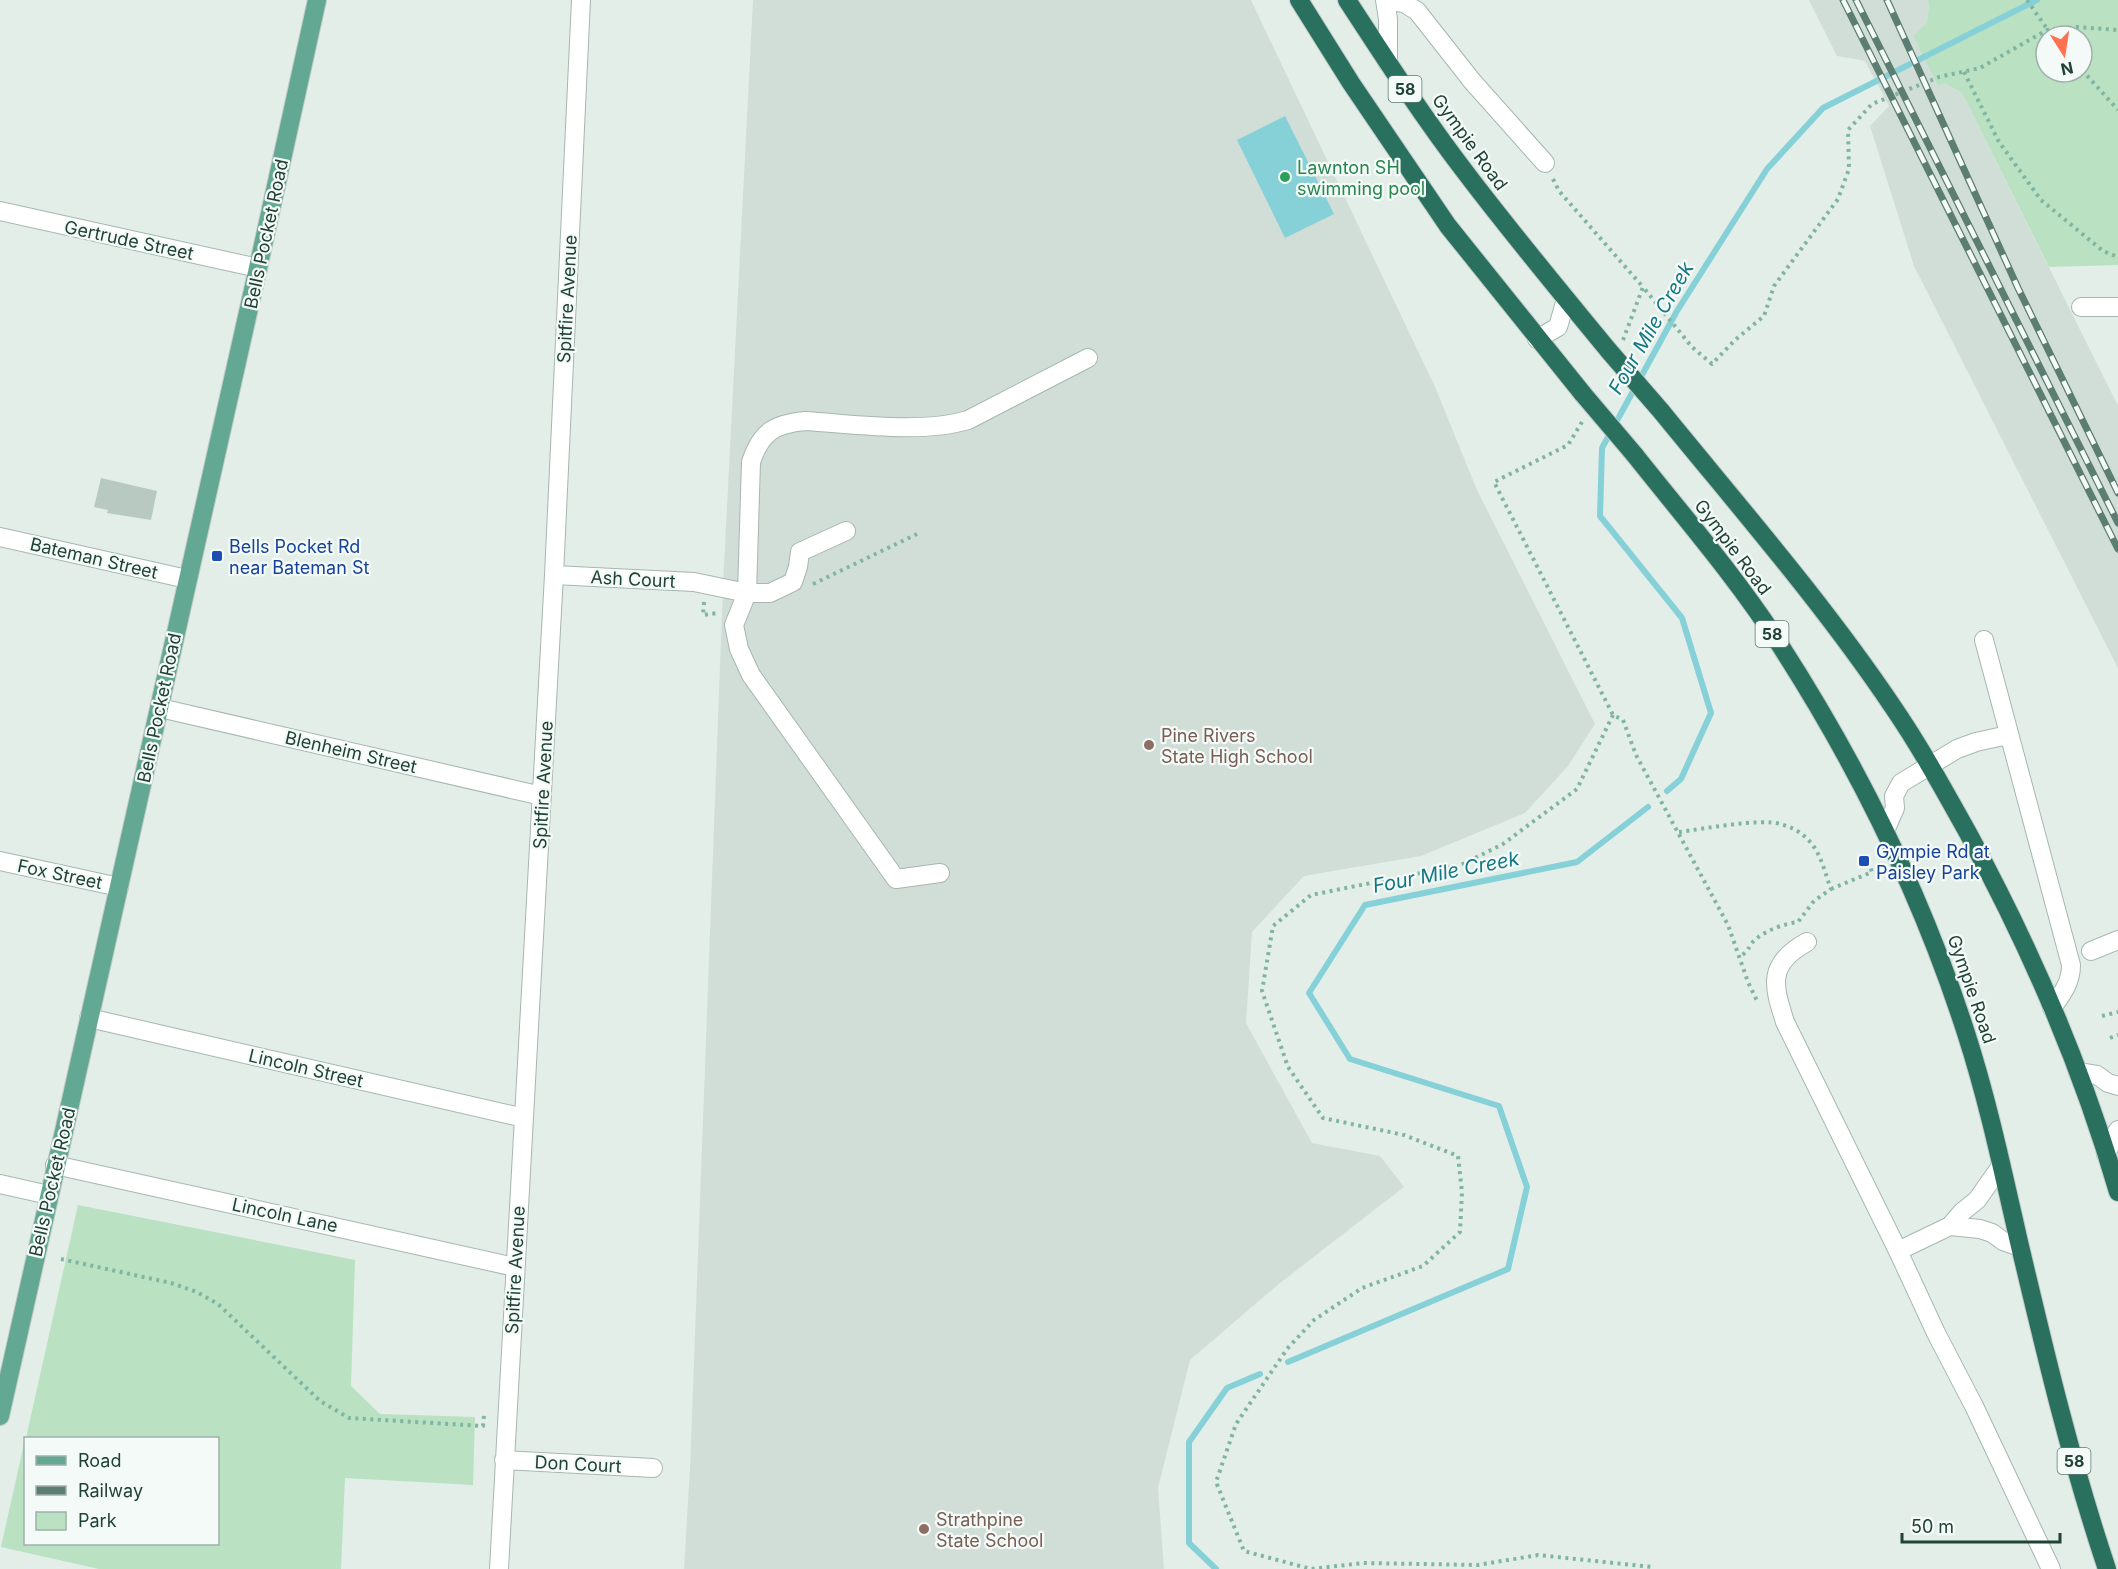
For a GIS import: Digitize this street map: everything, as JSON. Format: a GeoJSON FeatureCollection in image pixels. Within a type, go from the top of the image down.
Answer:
{"type":"FeatureCollection","features":[{"type":"Feature","properties":{"kind":"highway","name":"Gympie Road"},"geometry":{"type":"LineString","coordinates":[[1299,0],[1351,83],[1448,226],[1537,339],[1720,561],[1779,643],[1868,795],[1923,914],[1967,1036],[2073,1456],[2107,1569]]}},
{"type":"Feature","properties":{"kind":"highway","name":"Gympie Road"},"geometry":{"type":"LineString","coordinates":[[1347,0],[1388,63],[1467,175],[1516,239],[1566,299],[1615,350],[1661,411],[1821,608],[1894,708],[1930,764],[1998,889],[2052,1008],[2078,1072],[2118,1192]]}},
{"type":"Feature","properties":{"kind":"main road","name":"Bells Pocket Road"},"geometry":{"type":"LineString","coordinates":[[0,1416],[160,708],[316,0]]}},
{"type":"Feature","properties":{"kind":"street","name":"Spitfire Avenue"},"geometry":{"type":"LineString","coordinates":[[499,1569],[554,575],[581,0]]}},
{"type":"Feature","properties":{"kind":"street","name":"Gympie Road"},"geometry":{"type":"LineString","coordinates":[[1388,63],[1388,19],[1385,0],[1404,3],[1417,11],[1472,81],[1545,163]]}},
{"type":"Feature","properties":{"kind":"street","name":"Gertrude Street"},"geometry":{"type":"LineString","coordinates":[[0,212],[258,268]]}},
{"type":"Feature","properties":{"kind":"street"},"geometry":{"type":"LineString","coordinates":[[1537,339],[1558,327],[1566,299]]}},
{"type":"Feature","properties":{"kind":"street"},"geometry":{"type":"LineString","coordinates":[[2081,307],[2118,307]]}},
{"type":"Feature","properties":{"kind":"street"},"geometry":{"type":"LineString","coordinates":[[940,873],[896,879],[751,675],[739,649],[734,625],[747,593],[751,462],[763,436],[790,422],[926,427],[949,425],[968,420],[1088,358]]}},
{"type":"Feature","properties":{"kind":"street","name":"Ash Court"},"geometry":{"type":"LineString","coordinates":[[554,575],[694,582],[747,593],[770,593],[793,582],[801,552],[846,531]]}},
{"type":"Feature","properties":{"kind":"street","name":"Bateman Street"},"geometry":{"type":"LineString","coordinates":[[0,537],[187,579]]}},
{"type":"Feature","properties":{"kind":"street"},"geometry":{"type":"LineString","coordinates":[[1984,640],[2071,965],[2071,976],[2067,988],[2052,1008]]}},
{"type":"Feature","properties":{"kind":"street","name":"Blenheim Street"},"geometry":{"type":"LineString","coordinates":[[160,708],[542,796]]}},
{"type":"Feature","properties":{"kind":"street"},"geometry":{"type":"LineString","coordinates":[[1885,831],[1895,808],[1894,796],[1901,783],[1957,749],[2008,735]]}},
{"type":"Feature","properties":{"kind":"street","name":"Fox Street"},"geometry":{"type":"LineString","coordinates":[[0,861],[119,887]]}},
{"type":"Feature","properties":{"kind":"street"},"geometry":{"type":"LineString","coordinates":[[2091,951],[2118,940]]}},
{"type":"Feature","properties":{"kind":"street"},"geometry":{"type":"LineString","coordinates":[[1807,942],[1795,949],[1779,969],[1775,980],[1776,995],[1785,1022],[1936,1333],[1974,1406],[2051,1569]]}},
{"type":"Feature","properties":{"kind":"street","name":"Lincoln Street"},"geometry":{"type":"LineString","coordinates":[[89,1018],[524,1118]]}},
{"type":"Feature","properties":{"kind":"street"},"geometry":{"type":"LineString","coordinates":[[2078,1072],[2097,1075],[2108,1083],[2118,1086]]}},
{"type":"Feature","properties":{"kind":"street"},"geometry":{"type":"LineString","coordinates":[[2106,1154],[2118,1130]]}},
{"type":"Feature","properties":{"kind":"street","name":"Lincoln Lane"},"geometry":{"type":"LineString","coordinates":[[55,1165],[515,1267]]}},
{"type":"Feature","properties":{"kind":"street"},"geometry":{"type":"LineString","coordinates":[[1898,1251],[1950,1226],[1977,1200],[2001,1166]]}},
{"type":"Feature","properties":{"kind":"street"},"geometry":{"type":"LineString","coordinates":[[0,1184],[49,1195]]}},
{"type":"Feature","properties":{"kind":"street"},"geometry":{"type":"LineString","coordinates":[[1950,1226],[1980,1228],[1992,1233],[2002,1241],[2020,1247]]}},
{"type":"Feature","properties":{"kind":"street","name":"Don Court"},"geometry":{"type":"LineString","coordinates":[[504,1460],[653,1468]]}},
{"type":"Feature","properties":{"kind":"path"},"geometry":{"type":"LineString","coordinates":[[2027,0],[2043,24]]}},
{"type":"Feature","properties":{"kind":"path"},"geometry":{"type":"LineString","coordinates":[[2094,28],[2118,30]]}},
{"type":"Feature","properties":{"kind":"path"},"geometry":{"type":"LineString","coordinates":[[1545,163],[1559,191],[1660,305],[1692,347],[1712,364],[1735,340],[1764,316],[1774,286],[1839,199],[1849,169],[1848,130],[1872,104],[1939,77],[1980,68],[2034,37]]}},
{"type":"Feature","properties":{"kind":"path"},"geometry":{"type":"LineString","coordinates":[[1964,72],[2000,142],[2041,200],[2103,251],[2118,257]]}},
{"type":"Feature","properties":{"kind":"path"},"geometry":{"type":"LineString","coordinates":[[2094,83],[2118,110]]}},
{"type":"Feature","properties":{"kind":"path"},"geometry":{"type":"LineString","coordinates":[[1615,350],[1643,287]]}},
{"type":"Feature","properties":{"kind":"path"},"geometry":{"type":"LineString","coordinates":[[1585,417],[1568,445],[1494,482],[1613,715],[1623,720],[1636,755],[1728,926]]}},
{"type":"Feature","properties":{"kind":"path"},"geometry":{"type":"LineString","coordinates":[[1613,715],[1577,789],[1503,844],[1461,865],[1311,895],[1273,926],[1262,991],[1288,1067],[1323,1118],[1404,1135],[1458,1156],[1462,1192],[1460,1232],[1424,1266],[1362,1288],[1314,1320],[1287,1349],[1236,1424],[1216,1482],[1244,1551],[1311,1569],[1363,1563],[1478,1565],[1538,1555],[1654,1569]]}},
{"type":"Feature","properties":{"kind":"path"},"geometry":{"type":"LineString","coordinates":[[1679,832],[1758,823],[1779,823],[1799,831],[1812,844],[1824,866],[1831,889]]}},
{"type":"Feature","properties":{"kind":"path"},"geometry":{"type":"LineString","coordinates":[[1739,957],[1748,952],[1753,941],[1762,935],[1784,924],[1798,922],[1814,901],[1831,889],[1872,872],[1865,854]]}},
{"type":"Feature","properties":{"kind":"path"},"geometry":{"type":"LineString","coordinates":[[2102,1016],[2118,1012]]}},
{"type":"Feature","properties":{"kind":"path"},"geometry":{"type":"LineString","coordinates":[[2110,1038],[2118,1035]]}},
{"type":"Feature","properties":{"kind":"path"},"geometry":{"type":"LineString","coordinates":[[62,1259],[171,1283],[196,1292],[218,1304],[320,1401],[349,1418],[483,1426],[484,1415]]}},
{"type":"Feature","properties":{"kind":"shaded area","name":"Pine Rivers State High School"},"geometry":{"type":"Polygon","coordinates":[[[753,0],[1251,0],[1436,389],[1477,490],[1595,724],[1568,766],[1525,813],[1421,856],[1304,876],[1252,932],[1246,1023],[1312,1143],[1380,1156],[1404,1187],[1280,1283],[1190,1360],[1158,1488],[1164,1569],[684,1569],[690,1468],[723,585],[753,0]]]}},
{"type":"Feature","properties":{"kind":"shaded area"},"geometry":{"type":"Polygon","coordinates":[[[1809,0],[1927,0],[1929,4],[1927,22],[1914,35],[1938,86],[1944,83],[1962,93],[2118,406],[2118,668],[1914,266],[1870,126],[1889,106],[1865,61],[1837,56],[1809,0]]]}},
{"type":"Feature","properties":{"kind":"green space"},"geometry":{"type":"Polygon","coordinates":[[[1927,0],[2118,0],[2118,265],[2049,267],[1962,93],[1944,83],[1938,86],[1913,36],[1927,22],[1929,4],[1927,0]]]}},
{"type":"Feature","properties":{"kind":"green space"},"geometry":{"type":"Polygon","coordinates":[[[78,1205],[355,1260],[351,1386],[380,1414],[475,1417],[473,1485],[345,1478],[341,1569],[99,1569],[1,1547],[24,1444],[24,1545],[219,1545],[219,1437],[26,1437],[78,1205]]]}},
{"type":"Feature","properties":{"kind":"water","name":"Lawnton SH swimming pool"},"geometry":{"type":"Polygon","coordinates":[[[1285,116],[1334,214],[1285,238],[1237,140],[1285,116]]]}},
{"type":"Feature","properties":{"kind":"building"},"geometry":{"type":"Polygon","coordinates":[[[101,478],[157,491],[151,520],[107,513],[108,510],[94,507],[101,478]]]}},
{"type":"Feature","properties":{"kind":"waterway","name":"Four Mile Creek"},"geometry":{"type":"LineString","coordinates":[[1667,791],[1681,779],[1711,713],[1682,618],[1600,516],[1602,448],[1677,311],[1767,169],[1823,108],[2037,0]]}},
{"type":"Feature","properties":{"kind":"waterway","name":"Four Mile Creek"},"geometry":{"type":"LineString","coordinates":[[1288,1362],[1508,1269],[1527,1187],[1499,1106],[1350,1059],[1309,993],[1365,905],[1577,862],[1648,807]]}},
{"type":"Feature","properties":{"kind":"waterway","name":"Four Mile Creek"},"geometry":{"type":"LineString","coordinates":[[1216,1569],[1189,1543],[1189,1442],[1227,1388],[1260,1374]]}},
{"type":"Feature","properties":{"kind":"railway"},"geometry":{"type":"LineString","coordinates":[[1843,0],[2118,549]]}},
{"type":"Feature","properties":{"kind":"railway"},"geometry":{"type":"LineString","coordinates":[[1856,0],[2118,523]]}},
{"type":"Feature","properties":{"kind":"railway"},"geometry":{"type":"LineString","coordinates":[[1887,0],[2018,288],[2118,493]]}},
{"type":"Feature","properties":{"kind":"place","name":"Lawnton SH swimming pool"},"geometry":{"type":"Point","coordinates":[1285,177]}},
{"type":"Feature","properties":{"kind":"place","name":"Bells Pocket Rd near Bateman St"},"geometry":{"type":"Point","coordinates":[217,556]}},
{"type":"Feature","properties":{"kind":"place","name":"Pine Rivers State High School"},"geometry":{"type":"Point","coordinates":[1149,745]}},
{"type":"Feature","properties":{"kind":"place","name":"Gympie Rd at Paisley Park"},"geometry":{"type":"Point","coordinates":[1864,861]}},
{"type":"Feature","properties":{"kind":"place","name":"Strathpine State School"},"geometry":{"type":"Point","coordinates":[924,1529]}}]}
